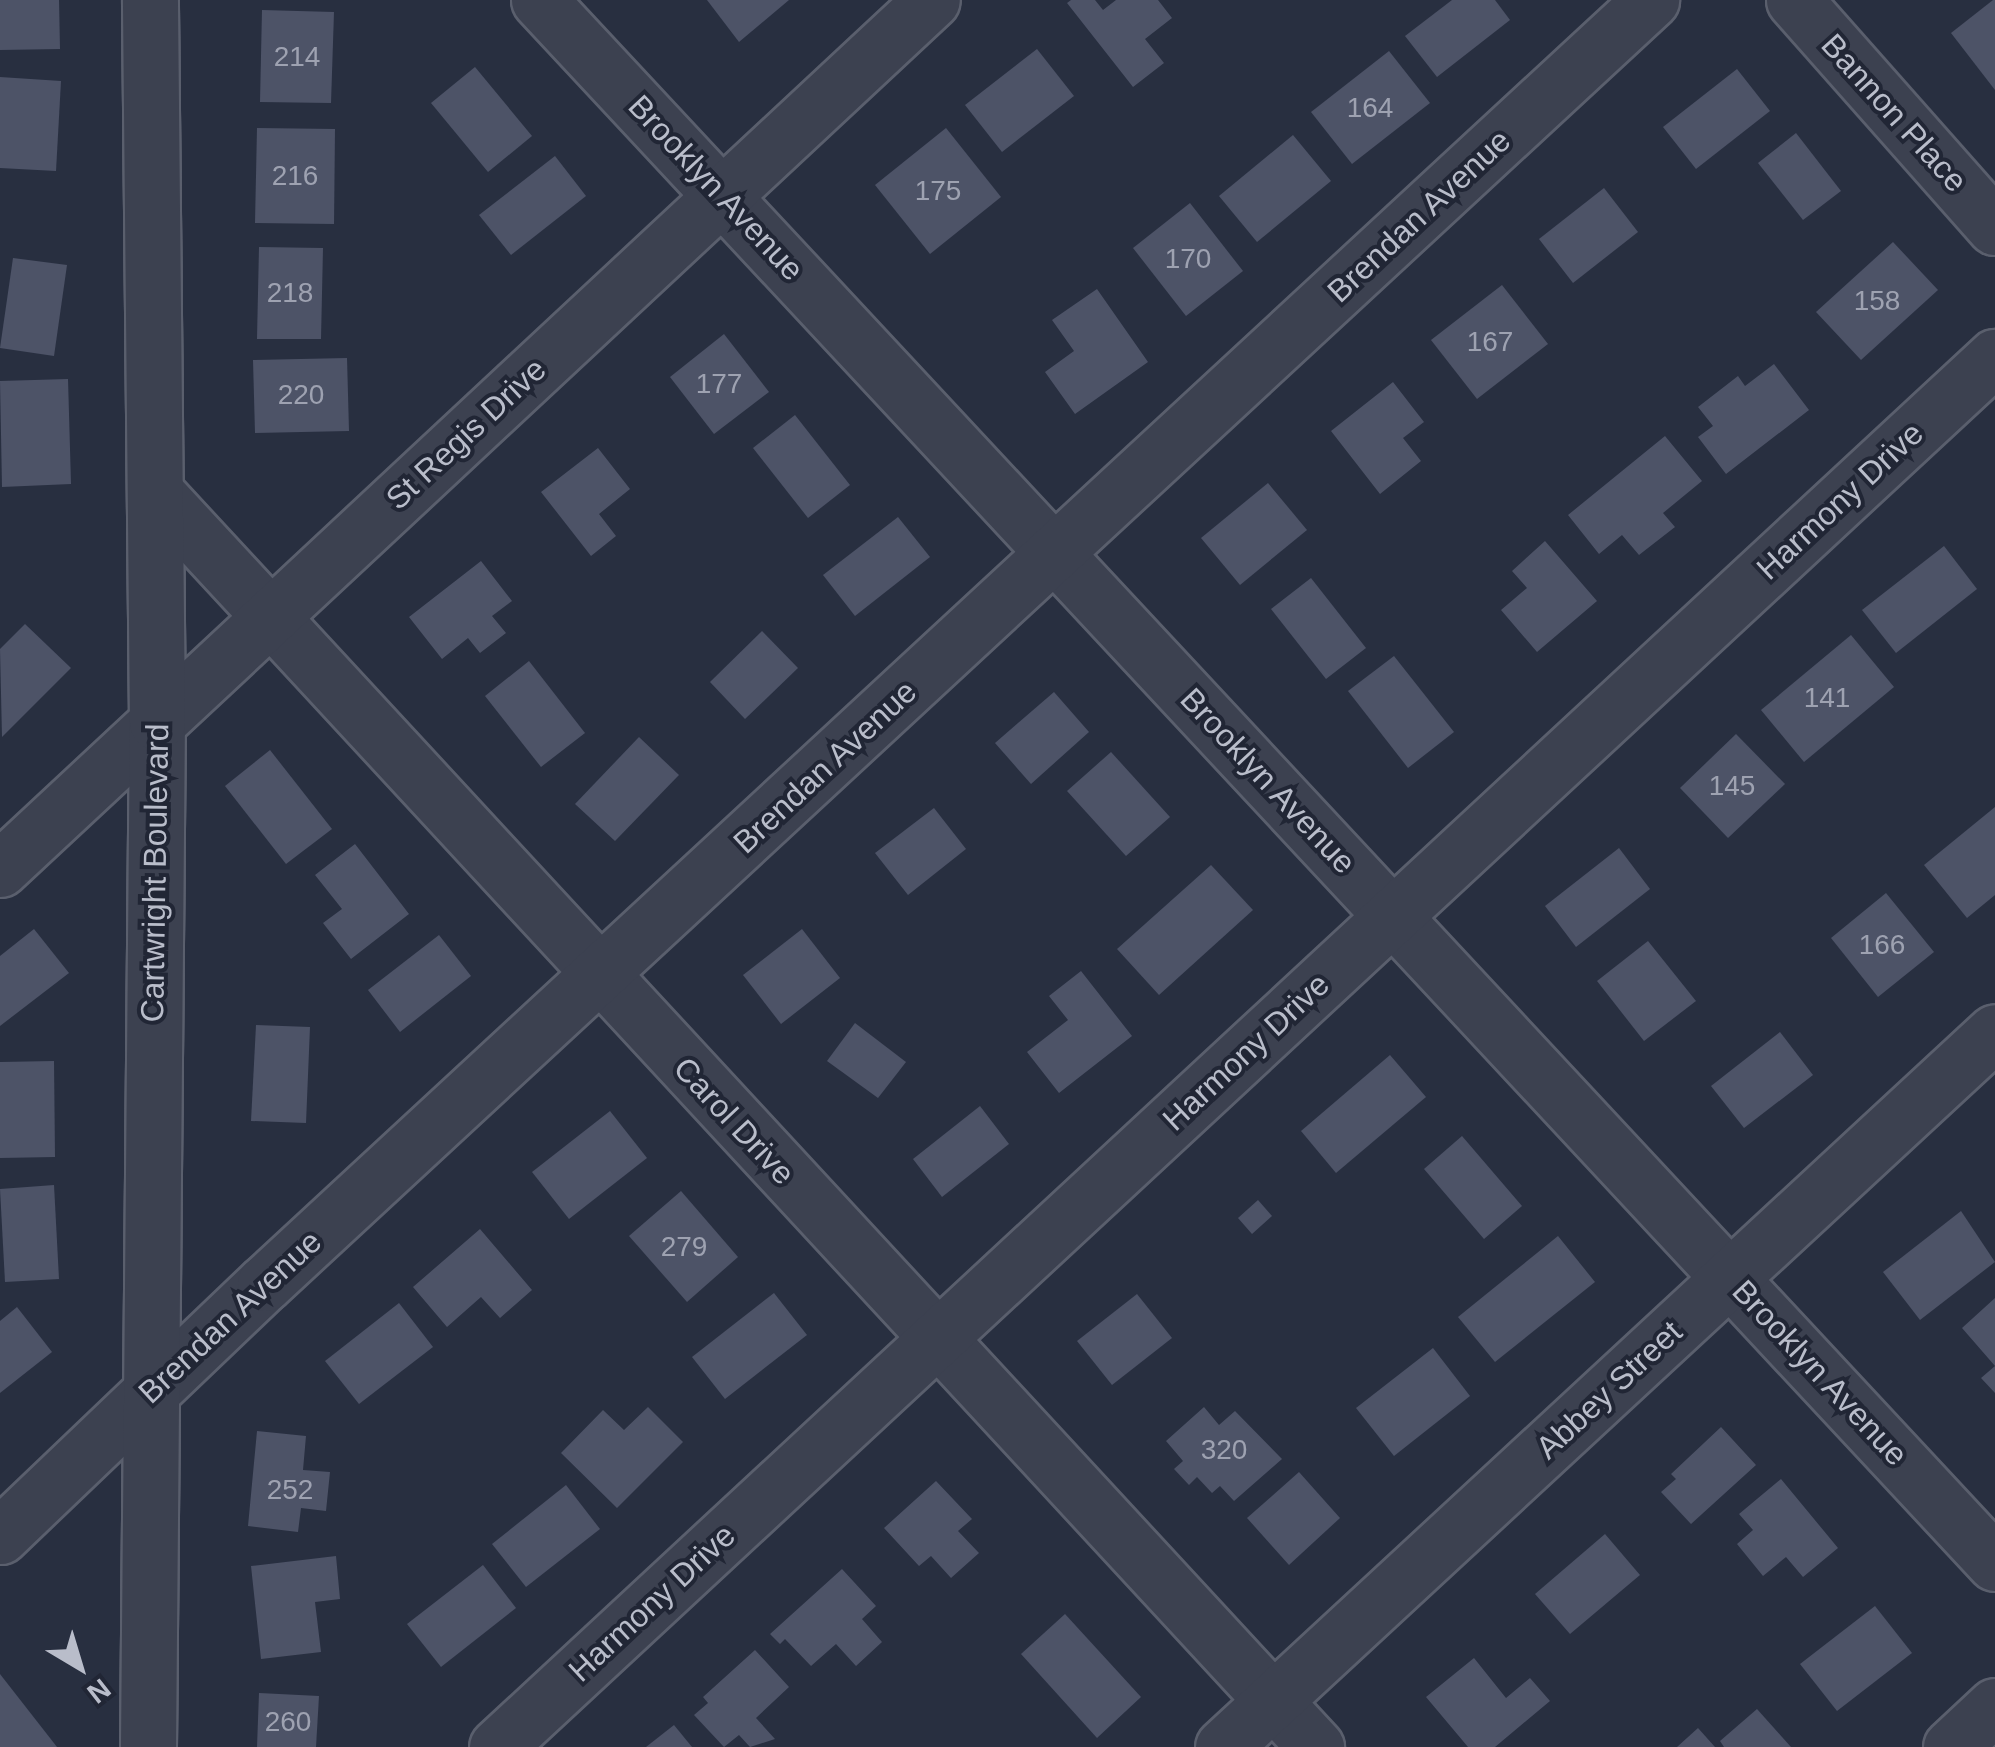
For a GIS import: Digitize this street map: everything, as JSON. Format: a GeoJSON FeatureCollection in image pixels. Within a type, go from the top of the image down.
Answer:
{"type":"FeatureCollection","features":[{"type":"Feature","properties":{"kind":"street","name":"Cartwright Boulevard"},"geometry":{"type":"LineString","coordinates":[[148,1747],[157,722],[150,0]]}},
{"type":"Feature","properties":{"kind":"street","name":"Brooklyn Avenue"},"geometry":{"type":"LineString","coordinates":[[539,0],[1995,1563]]}},
{"type":"Feature","properties":{"kind":"street","name":"St Regis Drive"},"geometry":{"type":"LineString","coordinates":[[0,868],[932,0]]}},
{"type":"Feature","properties":{"kind":"street","name":"Brendan Avenue"},"geometry":{"type":"LineString","coordinates":[[0,1536],[1651,0]]}},
{"type":"Feature","properties":{"kind":"street","name":"Bannon Place"},"geometry":{"type":"LineString","coordinates":[[1794,0],[1995,227]]}},
{"type":"Feature","properties":{"kind":"street","name":"Harmony Drive"},"geometry":{"type":"LineString","coordinates":[[497,1747],[1995,357]]}},
{"type":"Feature","properties":{"kind":"street","name":"Carol Drive"},"geometry":{"type":"LineString","coordinates":[[155,492],[1316,1747]]}},
{"type":"Feature","properties":{"kind":"street","name":"Abbey Street"},"geometry":{"type":"LineString","coordinates":[[1223,1747],[1995,1032]]}},
{"type":"Feature","properties":{"kind":"street"},"geometry":{"type":"LineString","coordinates":[[1950,1747],[1995,1706]]}},
{"type":"Feature","properties":{"kind":"building"},"geometry":{"type":"Polygon","coordinates":[[[0,0],[59,0],[60,49],[0,50],[0,0]]]}},
{"type":"Feature","properties":{"kind":"building"},"geometry":{"type":"Polygon","coordinates":[[[707,0],[789,0],[739,42],[707,0]]]}},
{"type":"Feature","properties":{"kind":"building"},"geometry":{"type":"Polygon","coordinates":[[[1095,0],[1103,10],[1116,0],[1158,0],[1172,18],[1145,39],[1164,63],[1133,87],[1067,3],[1095,0]]]}},
{"type":"Feature","properties":{"kind":"building"},"geometry":{"type":"Polygon","coordinates":[[[1452,0],[1495,0],[1510,20],[1437,77],[1405,36],[1452,0]]]}},
{"type":"Feature","properties":{"kind":"building"},"geometry":{"type":"Polygon","coordinates":[[[1995,0],[1995,90],[1951,33],[1995,0]]]}},
{"type":"Feature","properties":{"kind":"building"},"geometry":{"type":"Polygon","coordinates":[[[262,10],[334,12],[331,103],[260,102],[262,10]]]}},
{"type":"Feature","properties":{"kind":"building"},"geometry":{"type":"Polygon","coordinates":[[[1037,49],[1074,96],[1002,152],[965,105],[1037,49]]]}},
{"type":"Feature","properties":{"kind":"building"},"geometry":{"type":"Polygon","coordinates":[[[1389,51],[1430,103],[1352,164],[1311,112],[1389,51]]]}},
{"type":"Feature","properties":{"kind":"building"},"geometry":{"type":"Polygon","coordinates":[[[475,67],[532,136],[488,172],[431,103],[475,67]]]}},
{"type":"Feature","properties":{"kind":"building"},"geometry":{"type":"Polygon","coordinates":[[[1737,69],[1770,111],[1696,169],[1663,127],[1737,69]]]}},
{"type":"Feature","properties":{"kind":"building"},"geometry":{"type":"Polygon","coordinates":[[[0,77],[61,81],[56,171],[0,168],[0,77]]]}},
{"type":"Feature","properties":{"kind":"building"},"geometry":{"type":"Polygon","coordinates":[[[257,128],[335,129],[334,224],[255,223],[257,128]]]}},
{"type":"Feature","properties":{"kind":"building"},"geometry":{"type":"Polygon","coordinates":[[[946,128],[1001,197],[930,254],[875,185],[946,128]]]}},
{"type":"Feature","properties":{"kind":"building"},"geometry":{"type":"Polygon","coordinates":[[[1796,133],[1841,191],[1803,220],[1758,163],[1796,133]]]}},
{"type":"Feature","properties":{"kind":"building"},"geometry":{"type":"Polygon","coordinates":[[[1293,135],[1331,181],[1257,242],[1219,196],[1293,135]]]}},
{"type":"Feature","properties":{"kind":"building"},"geometry":{"type":"Polygon","coordinates":[[[555,156],[586,196],[511,255],[479,215],[555,156]]]}},
{"type":"Feature","properties":{"kind":"building"},"geometry":{"type":"Polygon","coordinates":[[[1604,188],[1638,232],[1573,283],[1539,239],[1604,188]]]}},
{"type":"Feature","properties":{"kind":"building"},"geometry":{"type":"Polygon","coordinates":[[[1190,203],[1243,271],[1186,316],[1133,248],[1190,203]]]}},
{"type":"Feature","properties":{"kind":"building"},"geometry":{"type":"Polygon","coordinates":[[[1893,242],[1938,290],[1861,360],[1816,312],[1893,242]]]}},
{"type":"Feature","properties":{"kind":"building"},"geometry":{"type":"Polygon","coordinates":[[[259,247],[323,248],[321,339],[257,339],[259,247]]]}},
{"type":"Feature","properties":{"kind":"building"},"geometry":{"type":"Polygon","coordinates":[[[13,258],[67,265],[54,356],[0,348],[13,258]]]}},
{"type":"Feature","properties":{"kind":"building"},"geometry":{"type":"Polygon","coordinates":[[[1502,285],[1548,344],[1477,399],[1431,340],[1502,285]]]}},
{"type":"Feature","properties":{"kind":"building"},"geometry":{"type":"Polygon","coordinates":[[[1097,289],[1148,362],[1075,414],[1045,372],[1074,351],[1052,320],[1097,289]]]}},
{"type":"Feature","properties":{"kind":"building"},"geometry":{"type":"Polygon","coordinates":[[[724,334],[769,392],[714,434],[670,377],[724,334]]]}},
{"type":"Feature","properties":{"kind":"building"},"geometry":{"type":"Polygon","coordinates":[[[347,358],[349,431],[255,433],[253,360],[347,358]]]}},
{"type":"Feature","properties":{"kind":"building"},"geometry":{"type":"Polygon","coordinates":[[[1774,364],[1809,410],[1726,474],[1698,437],[1713,426],[1698,407],[1738,376],[1745,386],[1774,364]]]}},
{"type":"Feature","properties":{"kind":"building"},"geometry":{"type":"Polygon","coordinates":[[[68,379],[71,484],[2,487],[0,381],[68,379]]]}},
{"type":"Feature","properties":{"kind":"building"},"geometry":{"type":"Polygon","coordinates":[[[1393,382],[1424,422],[1403,438],[1421,461],[1380,494],[1331,431],[1393,382]]]}},
{"type":"Feature","properties":{"kind":"building"},"geometry":{"type":"Polygon","coordinates":[[[795,415],[850,485],[808,518],[753,448],[795,415]]]}},
{"type":"Feature","properties":{"kind":"building"},"geometry":{"type":"Polygon","coordinates":[[[1665,436],[1702,481],[1663,513],[1675,527],[1639,555],[1622,535],[1599,554],[1568,515],[1665,436]]]}},
{"type":"Feature","properties":{"kind":"building"},"geometry":{"type":"Polygon","coordinates":[[[598,448],[630,489],[599,514],[616,536],[591,556],[541,492],[598,448]]]}},
{"type":"Feature","properties":{"kind":"building"},"geometry":{"type":"Polygon","coordinates":[[[1268,483],[1307,530],[1240,585],[1201,538],[1268,483]]]}},
{"type":"Feature","properties":{"kind":"building"},"geometry":{"type":"Polygon","coordinates":[[[898,517],[930,557],[855,616],[823,575],[898,517]]]}},
{"type":"Feature","properties":{"kind":"building"},"geometry":{"type":"Polygon","coordinates":[[[1545,541],[1597,601],[1537,652],[1501,610],[1527,588],[1512,571],[1545,541]]]}},
{"type":"Feature","properties":{"kind":"building"},"geometry":{"type":"Polygon","coordinates":[[[1944,546],[1977,589],[1896,653],[1862,610],[1944,546]]]}},
{"type":"Feature","properties":{"kind":"building"},"geometry":{"type":"Polygon","coordinates":[[[481,561],[512,601],[492,616],[506,633],[480,653],[468,638],[442,659],[409,617],[481,561]]]}},
{"type":"Feature","properties":{"kind":"building"},"geometry":{"type":"Polygon","coordinates":[[[1311,578],[1366,648],[1326,679],[1271,609],[1311,578]]]}},
{"type":"Feature","properties":{"kind":"building"},"geometry":{"type":"Polygon","coordinates":[[[25,624],[71,668],[2,737],[0,649],[25,624]]]}},
{"type":"Feature","properties":{"kind":"building"},"geometry":{"type":"Polygon","coordinates":[[[762,631],[798,668],[745,719],[710,682],[762,631]]]}},
{"type":"Feature","properties":{"kind":"building"},"geometry":{"type":"Polygon","coordinates":[[[1851,635],[1894,687],[1804,762],[1761,710],[1851,635]]]}},
{"type":"Feature","properties":{"kind":"building"},"geometry":{"type":"Polygon","coordinates":[[[1394,656],[1454,732],[1408,768],[1348,691],[1394,656]]]}},
{"type":"Feature","properties":{"kind":"building"},"geometry":{"type":"Polygon","coordinates":[[[529,661],[585,733],[541,767],[485,696],[529,661]]]}},
{"type":"Feature","properties":{"kind":"building"},"geometry":{"type":"Polygon","coordinates":[[[1054,692],[1089,732],[1031,784],[995,743],[1054,692]]]}},
{"type":"Feature","properties":{"kind":"building"},"geometry":{"type":"Polygon","coordinates":[[[1736,734],[1785,784],[1728,838],[1680,788],[1736,734]]]}},
{"type":"Feature","properties":{"kind":"building"},"geometry":{"type":"Polygon","coordinates":[[[639,737],[679,775],[615,841],[575,804],[639,737]]]}},
{"type":"Feature","properties":{"kind":"building"},"geometry":{"type":"Polygon","coordinates":[[[270,750],[332,829],[286,864],[225,786],[270,750]]]}},
{"type":"Feature","properties":{"kind":"building"},"geometry":{"type":"Polygon","coordinates":[[[1111,752],[1170,817],[1126,856],[1067,791],[1111,752]]]}},
{"type":"Feature","properties":{"kind":"building"},"geometry":{"type":"Polygon","coordinates":[[[1995,807],[1995,895],[1967,918],[1924,865],[1995,807]]]}},
{"type":"Feature","properties":{"kind":"building"},"geometry":{"type":"Polygon","coordinates":[[[934,808],[966,849],[908,895],[875,853],[934,808]]]}},
{"type":"Feature","properties":{"kind":"building"},"geometry":{"type":"Polygon","coordinates":[[[355,844],[409,914],[351,959],[323,923],[342,909],[315,875],[355,844]]]}},
{"type":"Feature","properties":{"kind":"building"},"geometry":{"type":"Polygon","coordinates":[[[1619,848],[1650,889],[1576,947],[1545,906],[1619,848]]]}},
{"type":"Feature","properties":{"kind":"building"},"geometry":{"type":"Polygon","coordinates":[[[1211,865],[1253,910],[1159,995],[1117,949],[1211,865]]]}},
{"type":"Feature","properties":{"kind":"building"},"geometry":{"type":"Polygon","coordinates":[[[1886,893],[1934,952],[1878,997],[1831,938],[1886,893]]]}},
{"type":"Feature","properties":{"kind":"building"},"geometry":{"type":"Polygon","coordinates":[[[34,929],[69,973],[0,1026],[0,956],[34,929]]]}},
{"type":"Feature","properties":{"kind":"building"},"geometry":{"type":"Polygon","coordinates":[[[802,929],[840,978],[781,1024],[743,975],[802,929]]]}},
{"type":"Feature","properties":{"kind":"building"},"geometry":{"type":"Polygon","coordinates":[[[439,935],[471,976],[400,1032],[368,990],[439,935]]]}},
{"type":"Feature","properties":{"kind":"building"},"geometry":{"type":"Polygon","coordinates":[[[1648,941],[1696,1001],[1644,1041],[1597,981],[1648,941]]]}},
{"type":"Feature","properties":{"kind":"building"},"geometry":{"type":"Polygon","coordinates":[[[1081,971],[1132,1036],[1059,1093],[1027,1052],[1068,1020],[1049,996],[1081,971]]]}},
{"type":"Feature","properties":{"kind":"building"},"geometry":{"type":"Polygon","coordinates":[[[855,1023],[906,1062],[878,1098],[827,1061],[855,1023]]]}},
{"type":"Feature","properties":{"kind":"building"},"geometry":{"type":"Polygon","coordinates":[[[256,1025],[310,1027],[306,1123],[251,1121],[256,1025]]]}},
{"type":"Feature","properties":{"kind":"building"},"geometry":{"type":"Polygon","coordinates":[[[1780,1032],[1813,1075],[1744,1128],[1711,1086],[1780,1032]]]}},
{"type":"Feature","properties":{"kind":"building"},"geometry":{"type":"Polygon","coordinates":[[[1390,1055],[1426,1097],[1336,1173],[1301,1131],[1390,1055]]]}},
{"type":"Feature","properties":{"kind":"building"},"geometry":{"type":"Polygon","coordinates":[[[54,1061],[55,1157],[0,1158],[0,1062],[54,1061]]]}},
{"type":"Feature","properties":{"kind":"building"},"geometry":{"type":"Polygon","coordinates":[[[980,1106],[1009,1144],[942,1197],[913,1159],[980,1106]]]}},
{"type":"Feature","properties":{"kind":"building"},"geometry":{"type":"Polygon","coordinates":[[[610,1111],[647,1158],[569,1219],[532,1172],[610,1111]]]}},
{"type":"Feature","properties":{"kind":"building"},"geometry":{"type":"Polygon","coordinates":[[[1462,1136],[1522,1206],[1484,1239],[1424,1169],[1462,1136]]]}},
{"type":"Feature","properties":{"kind":"building"},"geometry":{"type":"Polygon","coordinates":[[[54,1185],[59,1279],[5,1282],[0,1189],[54,1185]]]}},
{"type":"Feature","properties":{"kind":"building"},"geometry":{"type":"Polygon","coordinates":[[[681,1191],[738,1257],[687,1302],[629,1236],[681,1191]]]}},
{"type":"Feature","properties":{"kind":"building"},"geometry":{"type":"Polygon","coordinates":[[[1258,1200],[1272,1216],[1252,1234],[1238,1218],[1258,1200]]]}},
{"type":"Feature","properties":{"kind":"building"},"geometry":{"type":"Polygon","coordinates":[[[1961,1211],[1995,1262],[1920,1320],[1883,1272],[1961,1211]]]}},
{"type":"Feature","properties":{"kind":"building"},"geometry":{"type":"Polygon","coordinates":[[[480,1229],[532,1290],[500,1318],[481,1297],[447,1327],[413,1287],[480,1229]]]}},
{"type":"Feature","properties":{"kind":"building"},"geometry":{"type":"Polygon","coordinates":[[[1558,1236],[1595,1282],[1495,1362],[1458,1317],[1558,1236]]]}},
{"type":"Feature","properties":{"kind":"building"},"geometry":{"type":"Polygon","coordinates":[[[774,1293],[807,1335],[725,1399],[692,1357],[774,1293]]]}},
{"type":"Feature","properties":{"kind":"building"},"geometry":{"type":"Polygon","coordinates":[[[1137,1294],[1172,1338],[1112,1385],[1077,1341],[1137,1294]]]}},
{"type":"Feature","properties":{"kind":"building"},"geometry":{"type":"Polygon","coordinates":[[[1995,1298],[1995,1366],[1962,1328],[1995,1298]]]}},
{"type":"Feature","properties":{"kind":"building"},"geometry":{"type":"Polygon","coordinates":[[[399,1303],[433,1347],[359,1404],[325,1361],[399,1303]]]}},
{"type":"Feature","properties":{"kind":"building"},"geometry":{"type":"Polygon","coordinates":[[[17,1307],[52,1352],[0,1393],[0,1321],[17,1307]]]}},
{"type":"Feature","properties":{"kind":"building"},"geometry":{"type":"Polygon","coordinates":[[[1433,1348],[1470,1396],[1394,1456],[1356,1408],[1433,1348]]]}},
{"type":"Feature","properties":{"kind":"building"},"geometry":{"type":"Polygon","coordinates":[[[1995,1366],[1995,1393],[1981,1378],[1995,1366]]]}},
{"type":"Feature","properties":{"kind":"building"},"geometry":{"type":"Polygon","coordinates":[[[648,1407],[683,1442],[617,1508],[561,1453],[603,1410],[624,1430],[648,1407]]]}},
{"type":"Feature","properties":{"kind":"building"},"geometry":{"type":"Polygon","coordinates":[[[1204,1407],[1219,1425],[1235,1411],[1282,1459],[1234,1501],[1220,1486],[1212,1493],[1197,1477],[1189,1485],[1174,1469],[1183,1461],[1166,1441],[1204,1407]]]}},
{"type":"Feature","properties":{"kind":"building"},"geometry":{"type":"Polygon","coordinates":[[[1721,1427],[1756,1465],[1691,1524],[1661,1492],[1676,1479],[1671,1474],[1721,1427]]]}},
{"type":"Feature","properties":{"kind":"building"},"geometry":{"type":"Polygon","coordinates":[[[257,1431],[306,1436],[303,1470],[330,1472],[326,1511],[301,1508],[298,1532],[248,1526],[257,1431]]]}},
{"type":"Feature","properties":{"kind":"building"},"geometry":{"type":"Polygon","coordinates":[[[1299,1472],[1340,1518],[1289,1565],[1247,1518],[1299,1472]]]}},
{"type":"Feature","properties":{"kind":"building"},"geometry":{"type":"Polygon","coordinates":[[[1781,1479],[1838,1548],[1803,1577],[1786,1557],[1763,1576],[1737,1544],[1753,1530],[1739,1514],[1781,1479]]]}},
{"type":"Feature","properties":{"kind":"building"},"geometry":{"type":"Polygon","coordinates":[[[936,1481],[972,1519],[958,1531],[979,1553],[951,1578],[931,1556],[919,1566],[884,1528],[936,1481]]]}},
{"type":"Feature","properties":{"kind":"building"},"geometry":{"type":"Polygon","coordinates":[[[566,1485],[600,1529],[526,1587],[492,1544],[566,1485]]]}},
{"type":"Feature","properties":{"kind":"building"},"geometry":{"type":"Polygon","coordinates":[[[1605,1534],[1640,1575],[1570,1634],[1535,1594],[1605,1534]]]}},
{"type":"Feature","properties":{"kind":"building"},"geometry":{"type":"Polygon","coordinates":[[[336,1556],[340,1599],[315,1602],[321,1652],[261,1659],[251,1566],[336,1556]]]}},
{"type":"Feature","properties":{"kind":"building"},"geometry":{"type":"Polygon","coordinates":[[[483,1565],[516,1608],[441,1667],[407,1624],[483,1565]]]}},
{"type":"Feature","properties":{"kind":"building"},"geometry":{"type":"Polygon","coordinates":[[[842,1569],[876,1606],[862,1619],[882,1642],[856,1666],[836,1644],[811,1666],[785,1639],[780,1644],[770,1634],[842,1569]]]}},
{"type":"Feature","properties":{"kind":"building"},"geometry":{"type":"Polygon","coordinates":[[[1875,1606],[1912,1653],[1837,1711],[1800,1664],[1875,1606]]]}},
{"type":"Feature","properties":{"kind":"building"},"geometry":{"type":"Polygon","coordinates":[[[1065,1614],[1141,1697],[1097,1738],[1021,1654],[1065,1614]]]}},
{"type":"Feature","properties":{"kind":"building"},"geometry":{"type":"Polygon","coordinates":[[[755,1650],[789,1687],[756,1718],[775,1739],[750,1747],[739,1735],[724,1747],[694,1715],[708,1703],[703,1697],[755,1650]]]}},
{"type":"Feature","properties":{"kind":"building"},"geometry":{"type":"Polygon","coordinates":[[[1474,1658],[1506,1698],[1530,1678],[1550,1701],[1495,1747],[1468,1747],[1426,1697],[1474,1658]]]}},
{"type":"Feature","properties":{"kind":"building"},"geometry":{"type":"Polygon","coordinates":[[[0,1674],[57,1747],[0,1747],[0,1674]]]}},
{"type":"Feature","properties":{"kind":"building"},"geometry":{"type":"Polygon","coordinates":[[[259,1693],[319,1696],[316,1747],[257,1747],[259,1693]]]}},
{"type":"Feature","properties":{"kind":"building"},"geometry":{"type":"Polygon","coordinates":[[[1757,1709],[1791,1747],[1724,1747],[1720,1741],[1757,1709]]]}},
{"type":"Feature","properties":{"kind":"building"},"geometry":{"type":"Polygon","coordinates":[[[674,1725],[692,1747],[646,1747],[674,1725]]]}},
{"type":"Feature","properties":{"kind":"building"},"geometry":{"type":"Polygon","coordinates":[[[1698,1728],[1715,1747],[1677,1747],[1698,1728]]]}}]}
